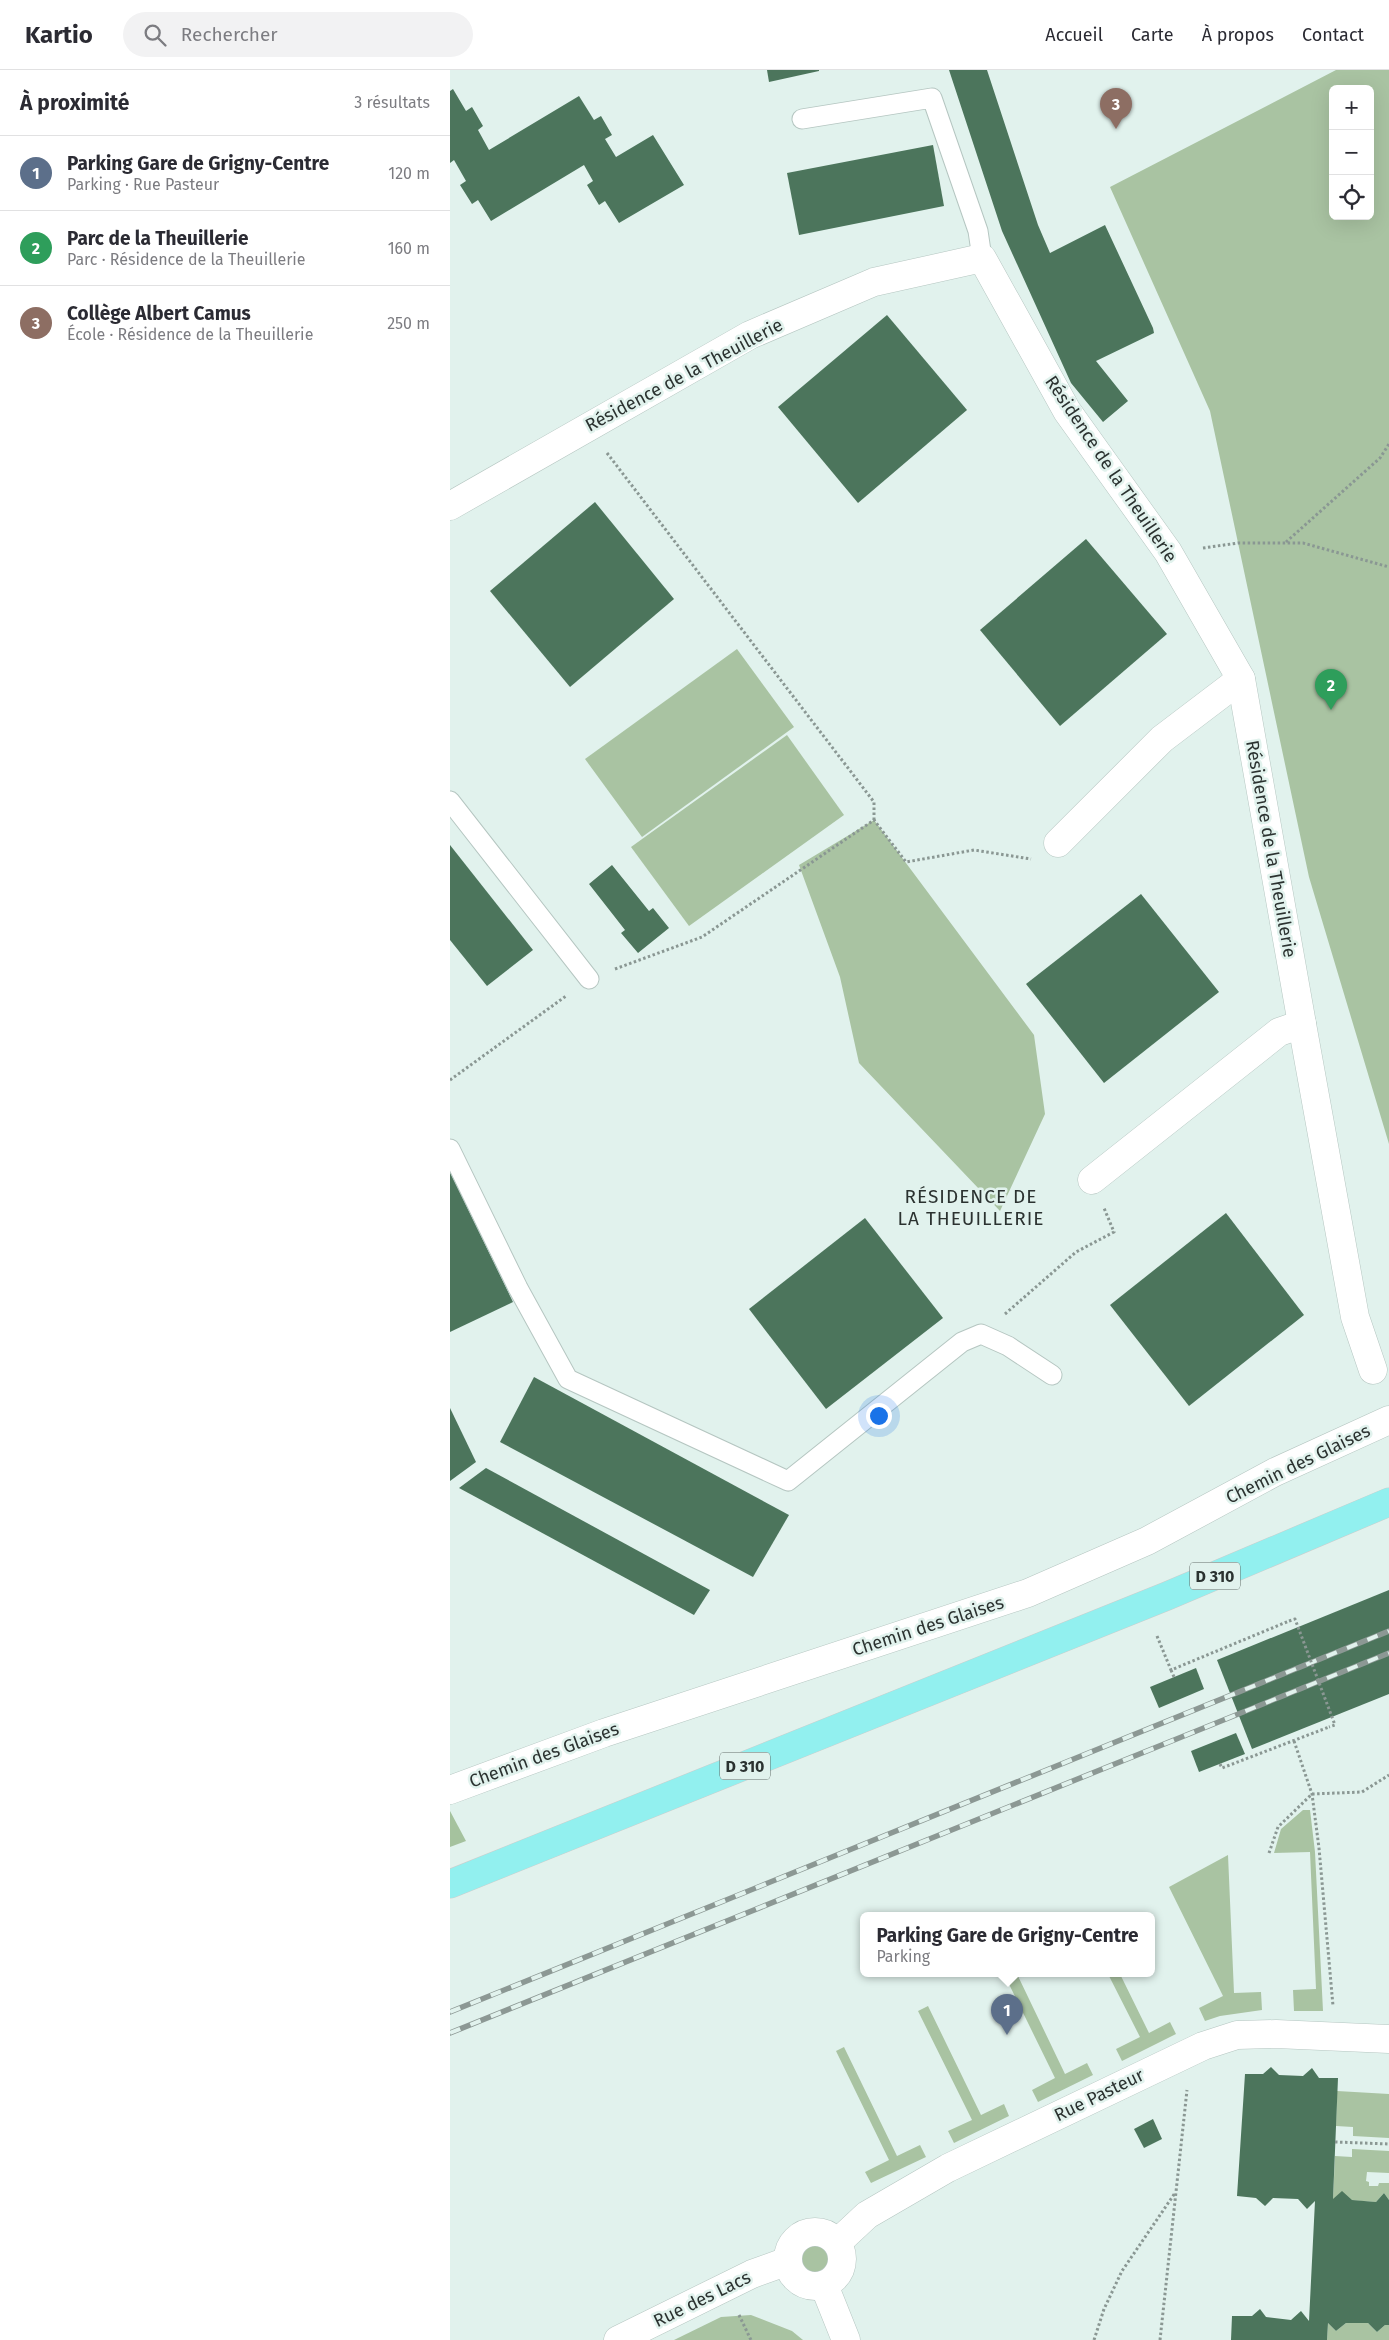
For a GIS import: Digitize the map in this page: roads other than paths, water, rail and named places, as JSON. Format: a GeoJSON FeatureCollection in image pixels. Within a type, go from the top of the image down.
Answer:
{"type":"FeatureCollection","features":[{"type":"Feature","properties":{"kind":"main road","name":"D 310"},"geometry":{"type":"LineString","coordinates":[[450,1884],[1167,1596],[1389,1502]]}},
{"type":"Feature","properties":{"kind":"street","name":"Résidence de la Theuillerie"},"geometry":{"type":"LineString","coordinates":[[450,506],[750,335],[874,282],[982,258],[1067,411],[1168,552],[1241,679],[1355,1317],[1374,1370]]}},
{"type":"Feature","properties":{"kind":"street"},"geometry":{"type":"LineString","coordinates":[[1058,843],[1162,740],[1241,679]]}},
{"type":"Feature","properties":{"kind":"street"},"geometry":{"type":"LineString","coordinates":[[1092,1180],[1279,1032],[1302,1024]]}},
{"type":"Feature","properties":{"kind":"street","name":"Chemin des Glaises"},"geometry":{"type":"LineString","coordinates":[[450,1790],[604,1733],[1028,1593],[1146,1541],[1275,1472],[1389,1420]]}},
{"type":"Feature","properties":{"kind":"street","name":"Rue Pasteur"},"geometry":{"type":"LineString","coordinates":[[837,2243],[867,2215],[948,2168],[1191,2051],[1236,2035],[1335,2036],[1389,2039]]}},
{"type":"Feature","properties":{"kind":"street"},"geometry":{"type":"LineString","coordinates":[[823,2233],[837,2243],[842,2259],[841,2268],[837,2275],[824,2285],[807,2285],[800,2281],[790,2269],[788,2261],[792,2245],[806,2234],[823,2233]]}},
{"type":"Feature","properties":{"kind":"street","name":"Rue des Lacs"},"geometry":{"type":"LineString","coordinates":[[618,2340],[752,2274],[788,2261]]}},
{"type":"Feature","properties":{"kind":"street"},"geometry":{"type":"LineString","coordinates":[[824,2285],[846,2340]]}},
{"type":"Feature","properties":{"kind":"lane"},"geometry":{"type":"LineString","coordinates":[[802,119],[932,98],[978,232],[982,258]]}},
{"type":"Feature","properties":{"kind":"lane"},"geometry":{"type":"LineString","coordinates":[[450,801],[589,979]]}},
{"type":"Feature","properties":{"kind":"lane"},"geometry":{"type":"LineString","coordinates":[[450,1149],[518,1288],[568,1379],[788,1481],[962,1342],[981,1334],[1008,1346],[1052,1375]]}},
{"type":"Feature","properties":{"kind":"railway"},"geometry":{"type":"LineString","coordinates":[[450,2012],[1389,1631]]}},
{"type":"Feature","properties":{"kind":"railway"},"geometry":{"type":"LineString","coordinates":[[450,2033],[1389,1653]]}},
{"type":"Feature","properties":{"kind":"place","name":"Collège Albert Camus"},"geometry":{"type":"Point","coordinates":[1116,129]}},
{"type":"Feature","properties":{"kind":"place","name":"Parc de la Theuillerie"},"geometry":{"type":"Point","coordinates":[1331,710]}},
{"type":"Feature","properties":{"kind":"place","name":"Parking Gare de Grigny-Centre"},"geometry":{"type":"Point","coordinates":[1007,2035]}},
{"type":"Feature","properties":{"kind":"district","name":"RÉSIDENCE DE LA THEUILLERIE"},"geometry":{"type":"Point","coordinates":[971,1207]}}]}
